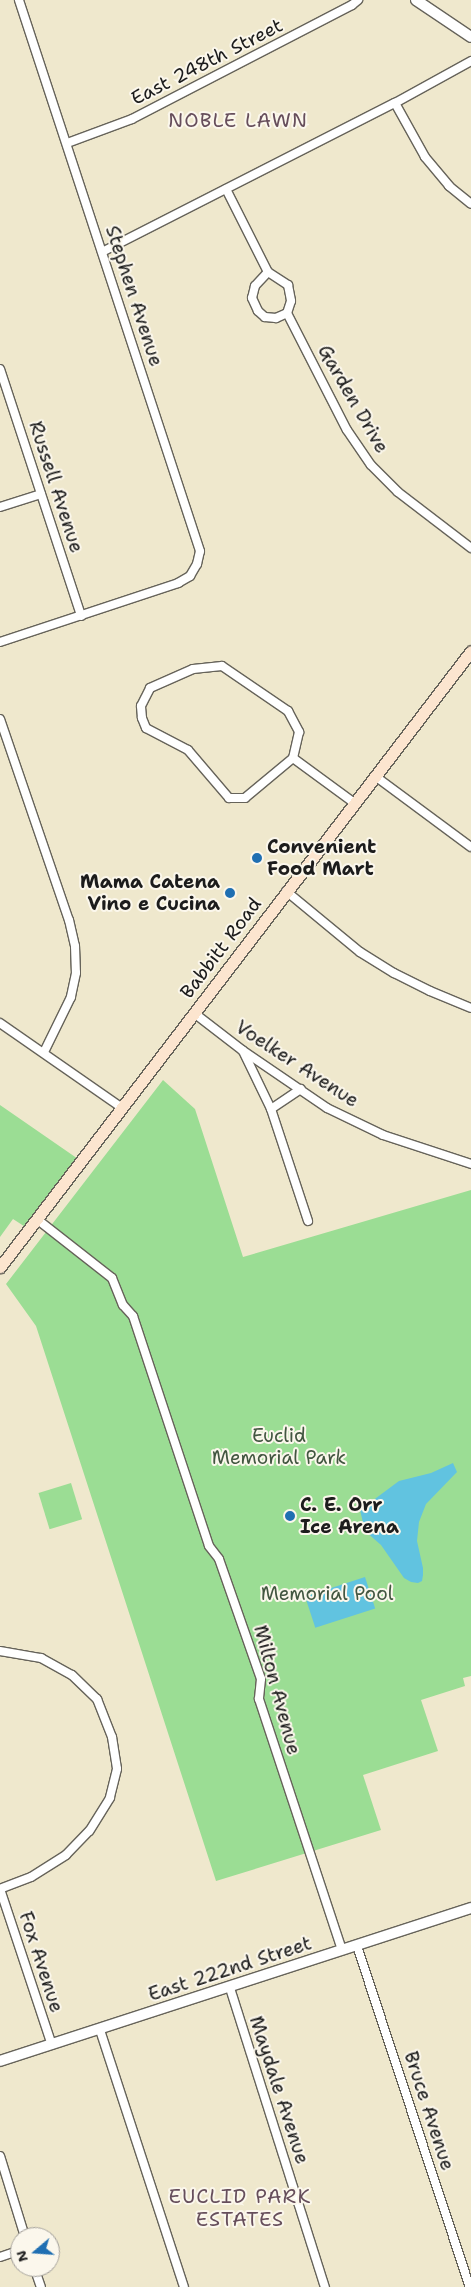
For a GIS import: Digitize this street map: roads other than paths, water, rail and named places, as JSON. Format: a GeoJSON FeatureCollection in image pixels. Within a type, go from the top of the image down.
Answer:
{"type":"FeatureCollection","features":[{"type":"Feature","properties":{"kind":"main road","name":"Babbitt Road"},"geometry":{"type":"LineString","coordinates":[[0,1267],[38,1220],[121,1107],[353,802],[469,658]]}},
{"type":"Feature","properties":{"kind":"street","name":"Stephen Avenue"},"geometry":{"type":"LineString","coordinates":[[0,642],[167,588],[190,576],[198,564],[200,551],[19,0]]}},
{"type":"Feature","properties":{"kind":"street","name":"East 248th Street"},"geometry":{"type":"LineString","coordinates":[[67,143],[132,119],[343,10],[358,0]]}},
{"type":"Feature","properties":{"kind":"street"},"geometry":{"type":"LineString","coordinates":[[416,0],[471,37]]}},
{"type":"Feature","properties":{"kind":"street"},"geometry":{"type":"LineString","coordinates":[[102,252],[395,103],[471,61]]}},
{"type":"Feature","properties":{"kind":"street"},"geometry":{"type":"LineString","coordinates":[[395,103],[425,157],[449,186],[471,204]]}},
{"type":"Feature","properties":{"kind":"street"},"geometry":{"type":"LineString","coordinates":[[226,189],[268,272],[288,285],[290,301],[287,313],[276,318],[265,317],[258,311],[252,298],[255,286],[268,272]]}},
{"type":"Feature","properties":{"kind":"street","name":"Garden Drive"},"geometry":{"type":"LineString","coordinates":[[287,313],[347,430],[371,465],[398,492],[471,548]]}},
{"type":"Feature","properties":{"kind":"street","name":"Russell Avenue"},"geometry":{"type":"LineString","coordinates":[[0,372],[81,616]]}},
{"type":"Feature","properties":{"kind":"street"},"geometry":{"type":"LineString","coordinates":[[0,507],[40,494]]}},
{"type":"Feature","properties":{"kind":"street"},"geometry":{"type":"LineString","coordinates":[[222,666],[288,711],[299,732],[293,758],[245,798],[229,798],[188,750],[146,728],[141,706],[150,688],[193,669],[222,666]]}},
{"type":"Feature","properties":{"kind":"street"},"geometry":{"type":"LineString","coordinates":[[0,719],[69,920],[75,946],[76,973],[71,998],[44,1052]]}},
{"type":"Feature","properties":{"kind":"street"},"geometry":{"type":"LineString","coordinates":[[293,758],[353,802]]}},
{"type":"Feature","properties":{"kind":"street"},"geometry":{"type":"LineString","coordinates":[[375,776],[471,847]]}},
{"type":"Feature","properties":{"kind":"street"},"geometry":{"type":"LineString","coordinates":[[286,891],[360,952],[394,973],[471,1008]]}},
{"type":"Feature","properties":{"kind":"street","name":"Voelker Avenue"},"geometry":{"type":"LineString","coordinates":[[194,1013],[242,1050],[327,1108],[382,1134],[471,1164]]}},
{"type":"Feature","properties":{"kind":"street"},"geometry":{"type":"LineString","coordinates":[[0,1023],[121,1107]]}},
{"type":"Feature","properties":{"kind":"street"},"geometry":{"type":"LineString","coordinates":[[242,1050],[271,1109],[308,1221]]}},
{"type":"Feature","properties":{"kind":"street"},"geometry":{"type":"LineString","coordinates":[[271,1109],[301,1089]]}},
{"type":"Feature","properties":{"kind":"street","name":"Milton Avenue"},"geometry":{"type":"LineString","coordinates":[[38,1220],[112,1278],[124,1306],[133,1316],[207,1539],[220,1559],[261,1679],[259,1699],[342,1950]]}},
{"type":"Feature","properties":{"kind":"street"},"geometry":{"type":"LineString","coordinates":[[0,1651],[41,1658],[72,1675],[96,1699],[112,1737],[118,1769],[110,1798],[89,1831],[66,1856],[31,1877],[0,1889]]}},
{"type":"Feature","properties":{"kind":"street","name":"Fox Avenue"},"geometry":{"type":"LineString","coordinates":[[0,1889],[52,2044]]}},
{"type":"Feature","properties":{"kind":"street","name":"East 222nd Street"},"geometry":{"type":"LineString","coordinates":[[0,2061],[230,1988],[471,1908]]}},
{"type":"Feature","properties":{"kind":"street","name":"Bruce Avenue"},"geometry":{"type":"LineString","coordinates":[[357,1946],[470,2287]]}},
{"type":"Feature","properties":{"kind":"street","name":"Maydale Avenue"},"geometry":{"type":"LineString","coordinates":[[230,1988],[325,2287]]}},
{"type":"Feature","properties":{"kind":"street"},"geometry":{"type":"LineString","coordinates":[[100,2030],[184,2287]]}},
{"type":"Feature","properties":{"kind":"street"},"geometry":{"type":"LineString","coordinates":[[0,2156],[22,2227]]}},
{"type":"Feature","properties":{"kind":"water"},"geometry":{"type":"Polygon","coordinates":[[[453,1463],[457,1472],[426,1504],[419,1522],[417,1541],[423,1575],[422,1581],[418,1583],[411,1582],[404,1578],[381,1545],[365,1531],[360,1510],[399,1481],[431,1473],[453,1463]]]}},
{"type":"Feature","properties":{"kind":"water"},"geometry":{"type":"Polygon","coordinates":[[[365,1577],[375,1608],[315,1628],[305,1596],[365,1577]]]}},
{"type":"Feature","properties":{"kind":"place","name":"Convenient Food Mart"},"geometry":{"type":"Point","coordinates":[257,858]}},
{"type":"Feature","properties":{"kind":"place","name":"Mama Catena Vino e Cucina"},"geometry":{"type":"Point","coordinates":[230,893]}},
{"type":"Feature","properties":{"kind":"place","name":"C. E. Orr Ice Arena"},"geometry":{"type":"Point","coordinates":[290,1516]}},
{"type":"Feature","properties":{"kind":"district","name":"NOBLE LAWN"},"geometry":{"type":"Point","coordinates":[238,120]}},
{"type":"Feature","properties":{"kind":"district","name":"EUCLID PARK ESTATES"},"geometry":{"type":"Point","coordinates":[240,2208]}},
{"type":"Feature","properties":{"kind":"park label","name":"Euclid Memorial Park"},"geometry":{"type":"Point","coordinates":[279,1447]}},
{"type":"Feature","properties":{"kind":"park label","name":"Memorial Pool"},"geometry":{"type":"Point","coordinates":[327,1594]}}]}
